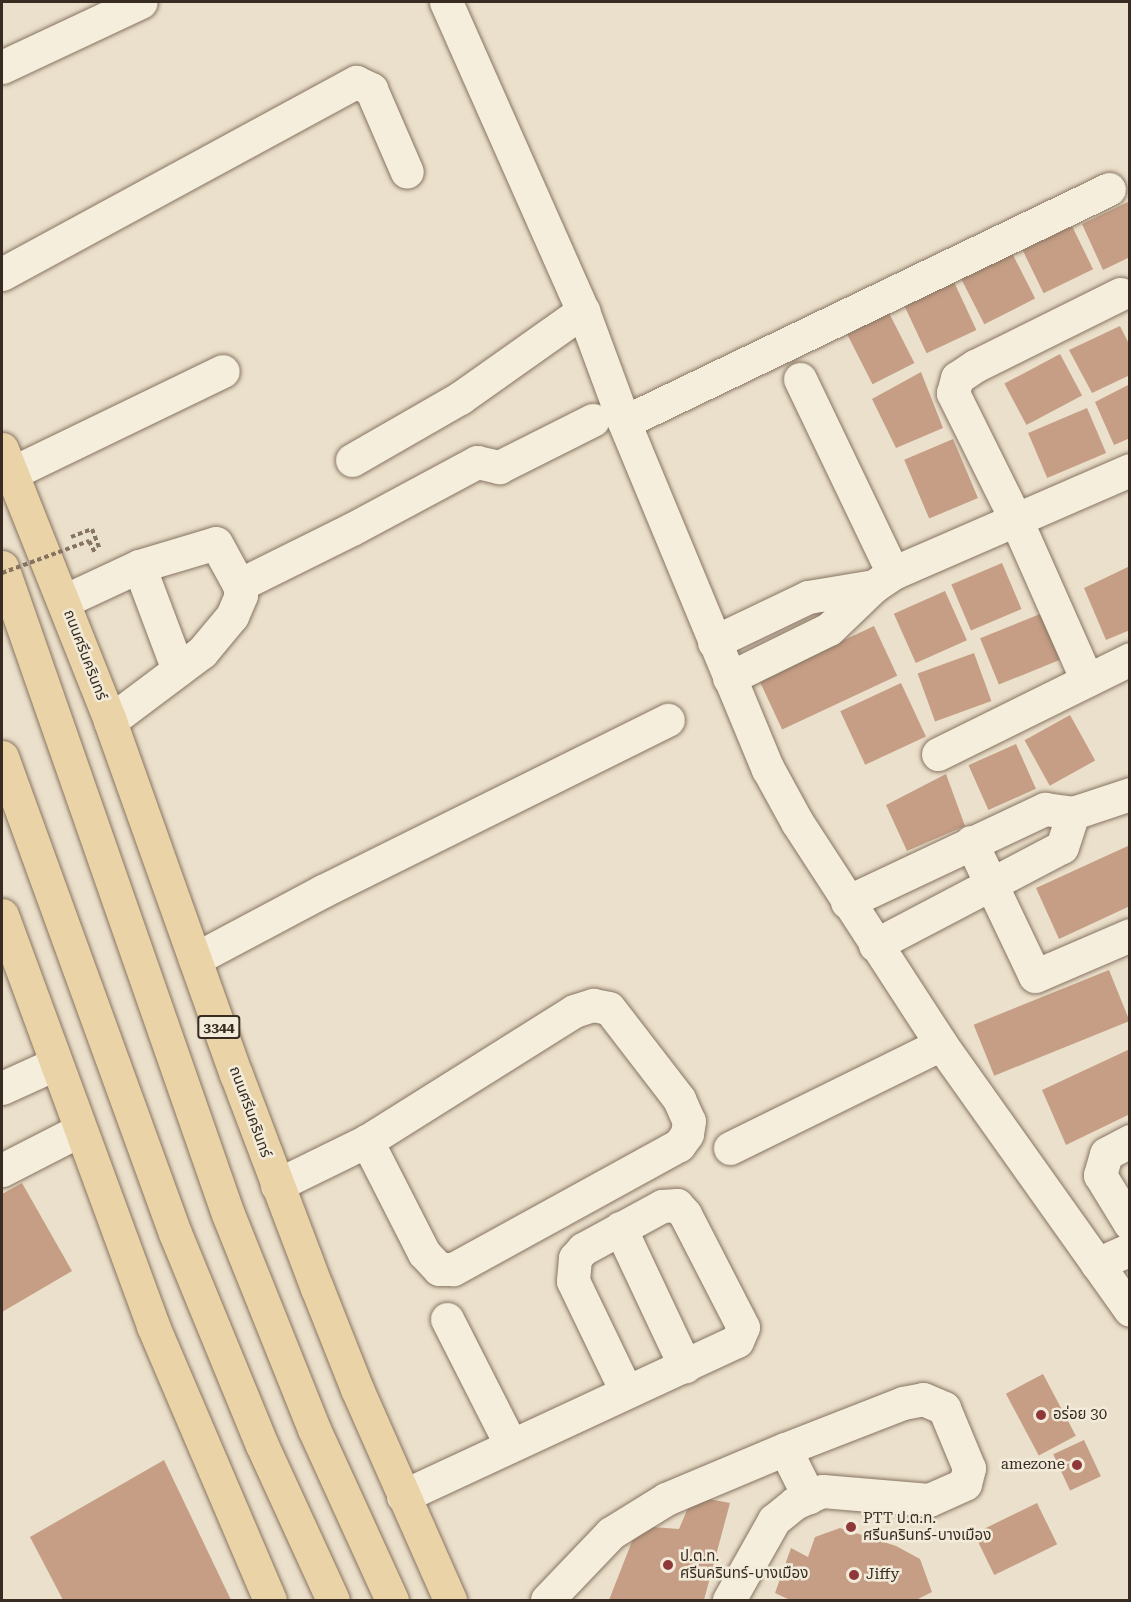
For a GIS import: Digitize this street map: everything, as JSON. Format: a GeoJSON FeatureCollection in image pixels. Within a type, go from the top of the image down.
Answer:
{"type":"FeatureCollection","features":[{"type":"Feature","properties":{"kind":"main road","name":"ถนนศรีนครินทร์"},"geometry":{"type":"LineString","coordinates":[[7,461],[110,721],[277,1185],[357,1389],[450,1600]]}},
{"type":"Feature","properties":{"kind":"main road"},"geometry":{"type":"LineString","coordinates":[[2,567],[228,1214],[280,1348],[356,1524],[392,1600]]}},
{"type":"Feature","properties":{"kind":"main road"},"geometry":{"type":"LineString","coordinates":[[2,757],[175,1233],[228,1365],[333,1600]]}},
{"type":"Feature","properties":{"kind":"main road"},"geometry":{"type":"LineString","coordinates":[[2,915],[153,1326],[270,1600]]}},
{"type":"Feature","properties":{"kind":"street"},"geometry":{"type":"LineString","coordinates":[[2,67],[141,2]]}},
{"type":"Feature","properties":{"kind":"street"},"geometry":{"type":"LineString","coordinates":[[446,2],[583,311],[608,421],[714,642],[768,769],[797,822],[847,902],[941,1044],[1097,1264],[1127,1302]]}},
{"type":"Feature","properties":{"kind":"street"},"geometry":{"type":"LineString","coordinates":[[2,274],[356,82],[371,89],[407,172]]}},
{"type":"Feature","properties":{"kind":"street"},"geometry":{"type":"LineString","coordinates":[[239,585],[352,529],[477,462],[499,467],[608,421],[1109,189]]}},
{"type":"Feature","properties":{"kind":"street"},"geometry":{"type":"LineString","coordinates":[[1087,680],[1016,520],[953,393],[957,378],[975,366],[1120,294]]}},
{"type":"Feature","properties":{"kind":"street"},"geometry":{"type":"LineString","coordinates":[[352,460],[460,398],[583,311]]}},
{"type":"Feature","properties":{"kind":"street"},"geometry":{"type":"LineString","coordinates":[[7,461],[223,371]]}},
{"type":"Feature","properties":{"kind":"street"},"geometry":{"type":"LineString","coordinates":[[800,380],[883,580]]}},
{"type":"Feature","properties":{"kind":"street"},"geometry":{"type":"LineString","coordinates":[[714,642],[808,597],[883,580],[1130,470]]}},
{"type":"Feature","properties":{"kind":"street"},"geometry":{"type":"LineString","coordinates":[[64,601],[139,566],[216,543],[239,585],[241,595],[232,616],[202,652],[110,721]]}},
{"type":"Feature","properties":{"kind":"street"},"geometry":{"type":"LineString","coordinates":[[139,566],[178,670]]}},
{"type":"Feature","properties":{"kind":"street"},"geometry":{"type":"LineString","coordinates":[[729,678],[829,629],[883,580]]}},
{"type":"Feature","properties":{"kind":"street"},"geometry":{"type":"LineString","coordinates":[[938,754],[1130,659]]}},
{"type":"Feature","properties":{"kind":"street"},"geometry":{"type":"LineString","coordinates":[[195,959],[323,891],[668,720]]}},
{"type":"Feature","properties":{"kind":"street"},"geometry":{"type":"LineString","coordinates":[[847,902],[1045,809],[1073,813],[1130,794]]}},
{"type":"Feature","properties":{"kind":"street"},"geometry":{"type":"LineString","coordinates":[[876,945],[1062,847],[1073,813]]}},
{"type":"Feature","properties":{"kind":"street"},"geometry":{"type":"LineString","coordinates":[[971,842],[1035,976],[1126,946]]}},
{"type":"Feature","properties":{"kind":"street"},"geometry":{"type":"LineString","coordinates":[[277,1185],[367,1141],[574,1011],[593,1005],[609,1008],[679,1099],[689,1121],[687,1134],[679,1145],[453,1269],[440,1269],[424,1253],[367,1141]]}},
{"type":"Feature","properties":{"kind":"street"},"geometry":{"type":"LineString","coordinates":[[730,1148],[941,1044]]}},
{"type":"Feature","properties":{"kind":"street"},"geometry":{"type":"LineString","coordinates":[[2,1088],[55,1064]]}},
{"type":"Feature","properties":{"kind":"street"},"geometry":{"type":"LineString","coordinates":[[2,1170],[80,1130]]}},
{"type":"Feature","properties":{"kind":"street"},"geometry":{"type":"LineString","coordinates":[[1130,1141],[1106,1154],[1100,1175],[1130,1224]]}},
{"type":"Feature","properties":{"kind":"street"},"geometry":{"type":"LineString","coordinates":[[403,1496],[737,1341],[743,1327],[685,1214],[677,1205],[662,1206],[583,1250],[575,1258],[572,1269],[573,1281],[626,1391]]}},
{"type":"Feature","properties":{"kind":"street"},"geometry":{"type":"LineString","coordinates":[[620,1228],[685,1366]]}},
{"type":"Feature","properties":{"kind":"street"},"geometry":{"type":"LineString","coordinates":[[1097,1264],[1130,1249]]}},
{"type":"Feature","properties":{"kind":"street"},"geometry":{"type":"LineString","coordinates":[[447,1319],[511,1445]]}},
{"type":"Feature","properties":{"kind":"street"},"geometry":{"type":"LineString","coordinates":[[547,1600],[611,1533],[666,1499],[784,1449],[903,1403],[923,1399],[945,1408],[969,1468],[965,1484],[929,1500],[822,1491],[795,1503],[774,1520],[729,1600]]}},
{"type":"Feature","properties":{"kind":"street"},"geometry":{"type":"LineString","coordinates":[[784,1449],[809,1497]]}},
{"type":"Feature","properties":{"kind":"path"},"geometry":{"type":"LineString","coordinates":[[2,573],[89,541],[95,554],[100,551],[92,529]]}},
{"type":"Feature","properties":{"kind":"building"},"geometry":{"type":"Polygon","coordinates":[[[1130,201],[1130,257],[1103,270],[1082,224],[1130,201]]]}},
{"type":"Feature","properties":{"kind":"building"},"geometry":{"type":"Polygon","coordinates":[[[1072,226],[1093,269],[1044,293],[1023,250],[1072,226]]]}},
{"type":"Feature","properties":{"kind":"building"},"geometry":{"type":"Polygon","coordinates":[[[1012,253],[1035,298],[984,324],[961,279],[1012,253]]]}},
{"type":"Feature","properties":{"kind":"building"},"geometry":{"type":"Polygon","coordinates":[[[954,282],[976,330],[927,353],[904,305],[954,282]]]}},
{"type":"Feature","properties":{"kind":"building"},"geometry":{"type":"Polygon","coordinates":[[[889,313],[914,363],[873,384],[847,334],[889,313]]]}},
{"type":"Feature","properties":{"kind":"building"},"geometry":{"type":"Polygon","coordinates":[[[1120,326],[1130,346],[1130,375],[1092,393],[1069,350],[1120,326]]]}},
{"type":"Feature","properties":{"kind":"building"},"geometry":{"type":"Polygon","coordinates":[[[1060,354],[1082,395],[1026,425],[1004,384],[1060,354]]]}},
{"type":"Feature","properties":{"kind":"building"},"geometry":{"type":"Polygon","coordinates":[[[921,372],[943,428],[896,448],[872,399],[921,372]]]}},
{"type":"Feature","properties":{"kind":"building"},"geometry":{"type":"Polygon","coordinates":[[[1130,384],[1130,438],[1114,445],[1095,402],[1130,384]]]}},
{"type":"Feature","properties":{"kind":"building"},"geometry":{"type":"Polygon","coordinates":[[[1087,408],[1106,453],[1047,478],[1028,433],[1087,408]]]}},
{"type":"Feature","properties":{"kind":"building"},"geometry":{"type":"Polygon","coordinates":[[[953,439],[978,498],[929,519],[904,460],[953,439]]]}},
{"type":"Feature","properties":{"kind":"building"},"geometry":{"type":"Polygon","coordinates":[[[1002,563],[1022,609],[971,631],[951,584],[1002,563]]]}},
{"type":"Feature","properties":{"kind":"building"},"geometry":{"type":"Polygon","coordinates":[[[1130,566],[1130,630],[1106,640],[1084,588],[1130,566]]]}},
{"type":"Feature","properties":{"kind":"building"},"geometry":{"type":"Polygon","coordinates":[[[945,591],[967,640],[916,663],[894,614],[945,591]]]}},
{"type":"Feature","properties":{"kind":"building"},"geometry":{"type":"Polygon","coordinates":[[[1045,612],[1064,658],[999,685],[980,638],[1045,612]]]}},
{"type":"Feature","properties":{"kind":"building"},"geometry":{"type":"Polygon","coordinates":[[[874,626],[897,676],[782,730],[759,680],[874,626]]]}},
{"type":"Feature","properties":{"kind":"building"},"geometry":{"type":"Polygon","coordinates":[[[974,653],[991,701],[935,721],[918,674],[974,653]]]}},
{"type":"Feature","properties":{"kind":"building"},"geometry":{"type":"Polygon","coordinates":[[[901,683],[926,736],[865,765],[840,711],[901,683]]]}},
{"type":"Feature","properties":{"kind":"building"},"geometry":{"type":"Polygon","coordinates":[[[1070,715],[1095,760],[1050,786],[1025,740],[1070,715]]]}},
{"type":"Feature","properties":{"kind":"building"},"geometry":{"type":"Polygon","coordinates":[[[1016,744],[1036,789],[988,810],[968,765],[1016,744]]]}},
{"type":"Feature","properties":{"kind":"building"},"geometry":{"type":"Polygon","coordinates":[[[946,774],[965,826],[907,851],[886,805],[946,774]]]}},
{"type":"Feature","properties":{"kind":"building"},"geometry":{"type":"Polygon","coordinates":[[[1130,845],[1130,906],[1059,939],[1036,888],[1130,845]]]}},
{"type":"Feature","properties":{"kind":"building"},"geometry":{"type":"Polygon","coordinates":[[[1109,970],[1130,1021],[994,1076],[974,1025],[1109,970]]]}},
{"type":"Feature","properties":{"kind":"building"},"geometry":{"type":"Polygon","coordinates":[[[1130,1049],[1130,1114],[1066,1145],[1042,1090],[1130,1049]]]}},
{"type":"Feature","properties":{"kind":"building"},"geometry":{"type":"Polygon","coordinates":[[[22,1183],[72,1271],[2,1312],[2,1194],[22,1183]]]}},
{"type":"Feature","properties":{"kind":"building","name":"อร่อย 30"},"geometry":{"type":"Polygon","coordinates":[[[1043,1374],[1076,1436],[1039,1456],[1006,1394],[1043,1374]]]}},
{"type":"Feature","properties":{"kind":"building","name":"amezone"},"geometry":{"type":"Polygon","coordinates":[[[1084,1440],[1101,1476],[1070,1491],[1053,1454],[1084,1440]]]}},
{"type":"Feature","properties":{"kind":"building"},"geometry":{"type":"Polygon","coordinates":[[[164,1460],[231,1600],[63,1600],[30,1537],[164,1460]]]}},
{"type":"Feature","properties":{"kind":"building","name":"ป.ต.ท. ศรีนครินทร์-บางเมือง"},"geometry":{"type":"Polygon","coordinates":[[[693,1496],[730,1503],[704,1600],[609,1600],[638,1526],[679,1529],[693,1496]]]}},
{"type":"Feature","properties":{"kind":"building"},"geometry":{"type":"Polygon","coordinates":[[[1037,1503],[1057,1544],[994,1575],[974,1534],[1037,1503]]]}},
{"type":"Feature","properties":{"kind":"building","name":"Jiffy"},"geometry":{"type":"Polygon","coordinates":[[[840,1528],[896,1546],[920,1559],[932,1592],[916,1600],[790,1600],[775,1593],[791,1548],[808,1557],[815,1537],[840,1528]]]}},
{"type":"Feature","properties":{"kind":"place","name":"อร่อย 30"},"geometry":{"type":"Point","coordinates":[1041,1415]}},
{"type":"Feature","properties":{"kind":"place","name":"amezone"},"geometry":{"type":"Point","coordinates":[1077,1465]}},
{"type":"Feature","properties":{"kind":"place","name":"PTT ป.ต.ท. ศรีนครินทร์-บางเมือง"},"geometry":{"type":"Point","coordinates":[851,1527]}},
{"type":"Feature","properties":{"kind":"place","name":"ป.ต.ท. ศรีนครินทร์-บางเมือง"},"geometry":{"type":"Point","coordinates":[668,1565]}},
{"type":"Feature","properties":{"kind":"place","name":"Jiffy"},"geometry":{"type":"Point","coordinates":[854,1575]}}]}
